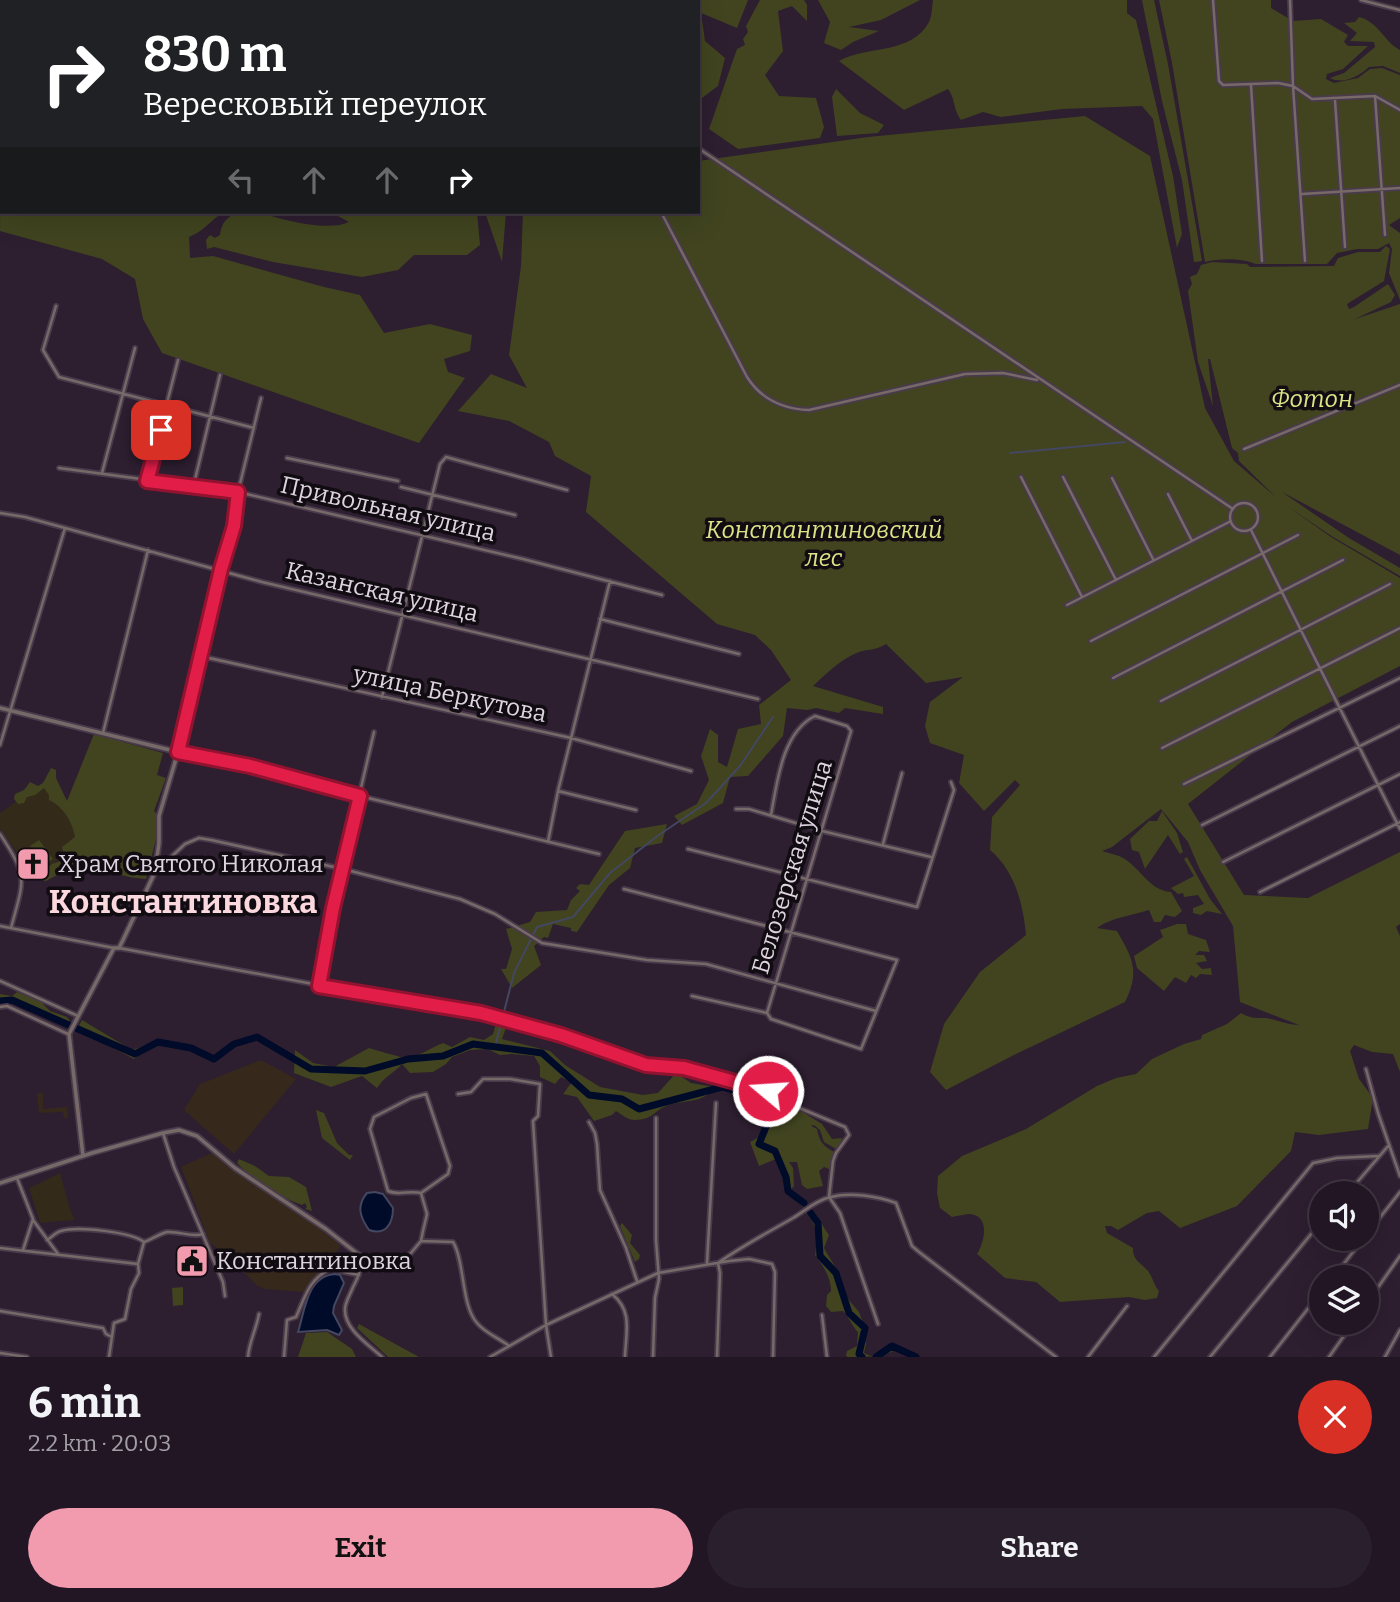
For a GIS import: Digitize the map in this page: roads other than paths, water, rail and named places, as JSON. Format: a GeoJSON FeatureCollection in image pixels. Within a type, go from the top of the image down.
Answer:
{"type":"FeatureCollection","features":[{"type":"Feature","properties":{"kind":"street"},"geometry":{"type":"LineString","coordinates":[[1213,0],[1219,81],[1223,85],[1278,83],[1293,86],[1312,99],[1375,96],[1400,110]]}},
{"type":"Feature","properties":{"kind":"street"},"geometry":{"type":"LineString","coordinates":[[1290,0],[1305,261]]}},
{"type":"Feature","properties":{"kind":"street"},"geometry":{"type":"LineString","coordinates":[[1361,0],[1400,10]]}},
{"type":"Feature","properties":{"kind":"street"},"geometry":{"type":"LineString","coordinates":[[1383,0],[1385,6]]}},
{"type":"Feature","properties":{"kind":"street"},"geometry":{"type":"LineString","coordinates":[[1251,85],[1262,261]]}},
{"type":"Feature","properties":{"kind":"street"},"geometry":{"type":"LineString","coordinates":[[1375,96],[1385,235]]}},
{"type":"Feature","properties":{"kind":"street"},"geometry":{"type":"LineString","coordinates":[[1335,98],[1345,247]]}},
{"type":"Feature","properties":{"kind":"street"},"geometry":{"type":"LineString","coordinates":[[700,149],[1233,509]]}},
{"type":"Feature","properties":{"kind":"street"},"geometry":{"type":"LineString","coordinates":[[1301,194],[1400,188]]}},
{"type":"Feature","properties":{"kind":"street"},"geometry":{"type":"LineString","coordinates":[[662,214],[747,377],[755,389],[768,400],[796,410],[808,410],[965,374],[985,372],[1041,381]]}},
{"type":"Feature","properties":{"kind":"street"},"geometry":{"type":"LineString","coordinates":[[55,306],[43,350],[59,377],[254,428]]}},
{"type":"Feature","properties":{"kind":"street"},"geometry":{"type":"LineString","coordinates":[[102,473],[135,348]]}},
{"type":"Feature","properties":{"kind":"street"},"geometry":{"type":"LineString","coordinates":[[147,481],[178,360]]}},
{"type":"Feature","properties":{"kind":"street"},"geometry":{"type":"LineString","coordinates":[[193,488],[220,375]]}},
{"type":"Feature","properties":{"kind":"street"},"geometry":{"type":"LineString","coordinates":[[1244,449],[1400,385]]}},
{"type":"Feature","properties":{"kind":"street"},"geometry":{"type":"LineString","coordinates":[[83,1156],[69,1034],[155,872],[159,816],[178,752],[221,569],[234,526],[238,492],[261,398]]}},
{"type":"Feature","properties":{"kind":"street"},"geometry":{"type":"LineString","coordinates":[[382,697],[440,464],[446,457],[567,489]]}},
{"type":"Feature","properties":{"kind":"street"},"geometry":{"type":"LineString","coordinates":[[287,458],[398,481]]}},
{"type":"Feature","properties":{"kind":"street","name":"Привольная улица"},"geometry":{"type":"LineString","coordinates":[[59,468],[238,492],[662,595]]}},
{"type":"Feature","properties":{"kind":"street"},"geometry":{"type":"LineString","coordinates":[[1021,477],[1082,597]]}},
{"type":"Feature","properties":{"kind":"street"},"geometry":{"type":"LineString","coordinates":[[1063,477],[1116,580]]}},
{"type":"Feature","properties":{"kind":"street"},"geometry":{"type":"LineString","coordinates":[[1112,478],[1154,561]]}},
{"type":"Feature","properties":{"kind":"street"},"geometry":{"type":"LineString","coordinates":[[401,487],[514,515]]}},
{"type":"Feature","properties":{"kind":"street"},"geometry":{"type":"LineString","coordinates":[[1168,494],[1192,541]]}},
{"type":"Feature","properties":{"kind":"street"},"geometry":{"type":"LineString","coordinates":[[1243,503],[1254,507],[1258,519],[1251,530],[1237,529],[1231,521],[1233,509],[1243,503]]}},
{"type":"Feature","properties":{"kind":"street","name":"Казанская улица"},"geometry":{"type":"LineString","coordinates":[[0,513],[221,569],[262,582],[758,699]]}},
{"type":"Feature","properties":{"kind":"street"},"geometry":{"type":"LineString","coordinates":[[1067,605],[1231,521]]}},
{"type":"Feature","properties":{"kind":"street"},"geometry":{"type":"LineString","coordinates":[[0,745],[65,528]]}},
{"type":"Feature","properties":{"kind":"street"},"geometry":{"type":"LineString","coordinates":[[1251,530],[1399,822],[1400,829]]}},
{"type":"Feature","properties":{"kind":"street"},"geometry":{"type":"LineString","coordinates":[[1091,641],[1298,535]]}},
{"type":"Feature","properties":{"kind":"street"},"geometry":{"type":"LineString","coordinates":[[103,733],[148,550]]}},
{"type":"Feature","properties":{"kind":"street"},"geometry":{"type":"LineString","coordinates":[[1113,678],[1343,560]]}},
{"type":"Feature","properties":{"kind":"street"},"geometry":{"type":"LineString","coordinates":[[548,842],[610,581]]}},
{"type":"Feature","properties":{"kind":"street"},"geometry":{"type":"LineString","coordinates":[[1161,701],[1390,584]]}},
{"type":"Feature","properties":{"kind":"street"},"geometry":{"type":"LineString","coordinates":[[600,620],[739,654]]}},
{"type":"Feature","properties":{"kind":"street"},"geometry":{"type":"LineString","coordinates":[[1162,748],[1400,628]]}},
{"type":"Feature","properties":{"kind":"street","name":"улица Беркутова"},"geometry":{"type":"LineString","coordinates":[[200,656],[571,738],[691,771]]}},
{"type":"Feature","properties":{"kind":"street"},"geometry":{"type":"LineString","coordinates":[[1184,784],[1400,678]]}},
{"type":"Feature","properties":{"kind":"street"},"geometry":{"type":"LineString","coordinates":[[0,708],[178,752],[250,766],[360,796],[599,854]]}},
{"type":"Feature","properties":{"kind":"street","name":"Белозерская улица"},"geometry":{"type":"LineString","coordinates":[[767,1013],[851,731],[847,726],[815,716],[803,721],[791,739],[785,755],[771,816]]}},
{"type":"Feature","properties":{"kind":"street"},"geometry":{"type":"LineString","coordinates":[[1202,825],[1400,726]]}},
{"type":"Feature","properties":{"kind":"street"},"geometry":{"type":"LineString","coordinates":[[319,986],[333,908],[374,732]]}},
{"type":"Feature","properties":{"kind":"street"},"geometry":{"type":"LineString","coordinates":[[883,844],[902,773]]}},
{"type":"Feature","properties":{"kind":"street"},"geometry":{"type":"LineString","coordinates":[[1223,862],[1400,774]]}},
{"type":"Feature","properties":{"kind":"street"},"geometry":{"type":"LineString","coordinates":[[688,849],[917,907],[954,790],[951,782]]}},
{"type":"Feature","properties":{"kind":"street"},"geometry":{"type":"LineString","coordinates":[[558,791],[636,810]]}},
{"type":"Feature","properties":{"kind":"street"},"geometry":{"type":"LineString","coordinates":[[736,809],[749,809],[822,831],[931,857]]}},
{"type":"Feature","properties":{"kind":"street"},"geometry":{"type":"LineString","coordinates":[[1260,892],[1399,822]]}},
{"type":"Feature","properties":{"kind":"street"},"geometry":{"type":"LineString","coordinates":[[0,834],[18,861],[22,878],[22,890],[11,928]]}},
{"type":"Feature","properties":{"kind":"street"},"geometry":{"type":"LineString","coordinates":[[155,872],[186,844],[199,838],[343,869],[460,900],[495,914],[542,943],[648,961],[706,964],[876,1011]]}},
{"type":"Feature","properties":{"kind":"street"},"geometry":{"type":"LineString","coordinates":[[624,889],[897,960],[860,1049],[771,1019],[767,1013],[692,996]]}},
{"type":"Feature","properties":{"kind":"street"},"geometry":{"type":"LineString","coordinates":[[0,926],[319,986],[481,1013],[561,1035],[646,1065],[684,1068],[768,1091],[768,1095],[845,1127],[849,1135],[836,1153],[829,1197]]}},
{"type":"Feature","properties":{"kind":"street"},"geometry":{"type":"LineString","coordinates":[[0,981],[78,1016]]}},
{"type":"Feature","properties":{"kind":"street"},"geometry":{"type":"LineString","coordinates":[[0,1007],[7,1006],[69,1034]]}},
{"type":"Feature","properties":{"kind":"street"},"geometry":{"type":"LineString","coordinates":[[1366,1069],[1400,1176]]}},
{"type":"Feature","properties":{"kind":"street"},"geometry":{"type":"LineString","coordinates":[[458,1094],[471,1092],[483,1079],[510,1079],[540,1084],[538,1116],[533,1121],[546,1325],[551,1357]]}},
{"type":"Feature","properties":{"kind":"street"},"geometry":{"type":"LineString","coordinates":[[426,1094],[450,1166],[449,1174],[421,1193],[413,1191],[397,1194],[388,1191],[370,1129],[374,1117],[411,1098],[426,1094]]}},
{"type":"Feature","properties":{"kind":"street"},"geometry":{"type":"LineString","coordinates":[[707,1263],[716,1103]]}},
{"type":"Feature","properties":{"kind":"street"},"geometry":{"type":"LineString","coordinates":[[653,1357],[658,1273],[656,1118]]}},
{"type":"Feature","properties":{"kind":"street"},"geometry":{"type":"LineString","coordinates":[[589,1122],[597,1143],[600,1190],[626,1248],[637,1282]]}},
{"type":"Feature","properties":{"kind":"street"},"geometry":{"type":"LineString","coordinates":[[0,1183],[83,1156],[179,1130],[197,1136],[235,1168],[326,1229],[359,1255],[392,1263],[405,1260],[421,1241],[427,1214],[421,1193]]}},
{"type":"Feature","properties":{"kind":"street"},"geometry":{"type":"LineString","coordinates":[[163,1133],[174,1167],[223,1282],[225,1296]]}},
{"type":"Feature","properties":{"kind":"street"},"geometry":{"type":"LineString","coordinates":[[1358,1181],[1389,1145]]}},
{"type":"Feature","properties":{"kind":"street"},"geometry":{"type":"LineString","coordinates":[[1153,1357],[1306,1169],[1318,1161],[1379,1156]]}},
{"type":"Feature","properties":{"kind":"street"},"geometry":{"type":"LineString","coordinates":[[17,1178],[33,1219],[58,1254]]}},
{"type":"Feature","properties":{"kind":"street"},"geometry":{"type":"LineString","coordinates":[[1379,1219],[1400,1192]]}},
{"type":"Feature","properties":{"kind":"street"},"geometry":{"type":"LineString","coordinates":[[718,1263],[747,1242],[829,1197],[858,1195],[896,1203],[912,1246],[1056,1357]]}},
{"type":"Feature","properties":{"kind":"street"},"geometry":{"type":"LineString","coordinates":[[829,1197],[835,1203],[846,1231],[878,1324]]}},
{"type":"Feature","properties":{"kind":"street"},"geometry":{"type":"LineString","coordinates":[[23,1250],[33,1219]]}},
{"type":"Feature","properties":{"kind":"street"},"geometry":{"type":"LineString","coordinates":[[47,1240],[63,1230],[84,1230],[133,1235],[144,1242]]}},
{"type":"Feature","properties":{"kind":"street"},"geometry":{"type":"LineString","coordinates":[[144,1242],[167,1233],[196,1236],[203,1234]]}},
{"type":"Feature","properties":{"kind":"street"},"geometry":{"type":"LineString","coordinates":[[1210,1357],[1309,1237]]}},
{"type":"Feature","properties":{"kind":"street"},"geometry":{"type":"LineString","coordinates":[[421,1241],[453,1242],[474,1320],[509,1346]]}},
{"type":"Feature","properties":{"kind":"street"},"geometry":{"type":"LineString","coordinates":[[109,1357],[110,1336],[114,1323],[125,1319],[131,1289],[139,1273],[138,1264],[144,1242]]}},
{"type":"Feature","properties":{"kind":"street"},"geometry":{"type":"LineString","coordinates":[[0,1248],[138,1264]]}},
{"type":"Feature","properties":{"kind":"street"},"geometry":{"type":"LineString","coordinates":[[1343,1265],[1354,1251]]}},
{"type":"Feature","properties":{"kind":"street"},"geometry":{"type":"LineString","coordinates":[[359,1255],[359,1276],[345,1309],[348,1322],[356,1334],[382,1357]]}},
{"type":"Feature","properties":{"kind":"street"},"geometry":{"type":"LineString","coordinates":[[1379,1286],[1400,1256]]}},
{"type":"Feature","properties":{"kind":"street"},"geometry":{"type":"LineString","coordinates":[[490,1357],[546,1325],[658,1273],[707,1263],[750,1259],[772,1264],[775,1272],[773,1357]]}},
{"type":"Feature","properties":{"kind":"street"},"geometry":{"type":"LineString","coordinates":[[717,1357],[720,1273],[718,1263]]}},
{"type":"Feature","properties":{"kind":"street"},"geometry":{"type":"LineString","coordinates":[[284,1357],[287,1320],[296,1317],[311,1283],[330,1269],[359,1276]]}},
{"type":"Feature","properties":{"kind":"street"},"geometry":{"type":"LineString","coordinates":[[612,1294],[623,1303],[626,1312],[625,1356]]}},
{"type":"Feature","properties":{"kind":"street"},"geometry":{"type":"LineString","coordinates":[[1088,1357],[1127,1306]]}},
{"type":"Feature","properties":{"kind":"street"},"geometry":{"type":"LineString","coordinates":[[1270,1357],[1309,1307]]}},
{"type":"Feature","properties":{"kind":"street"},"geometry":{"type":"LineString","coordinates":[[0,1311],[103,1328],[110,1336]]}},
{"type":"Feature","properties":{"kind":"street"},"geometry":{"type":"LineString","coordinates":[[248,1357],[259,1314]]}},
{"type":"Feature","properties":{"kind":"street"},"geometry":{"type":"LineString","coordinates":[[822,1315],[827,1357]]}},
{"type":"Feature","properties":{"kind":"street"},"geometry":{"type":"LineString","coordinates":[[1385,1357],[1400,1330]]}},
{"type":"Feature","properties":{"kind":"street"},"geometry":{"type":"LineString","coordinates":[[1329,1357],[1345,1335]]}},
{"type":"Feature","properties":{"kind":"street"},"geometry":{"type":"LineString","coordinates":[[0,1354],[27,1357]]}},
{"type":"Feature","properties":{"kind":"water"},"geometry":{"type":"Polygon","coordinates":[[[367,1193],[383,1194],[393,1208],[390,1223],[380,1231],[369,1230],[360,1212],[361,1202],[367,1193]]]}},
{"type":"Feature","properties":{"kind":"water"},"geometry":{"type":"Polygon","coordinates":[[[340,1275],[344,1283],[333,1313],[342,1330],[339,1335],[327,1330],[298,1332],[313,1287],[326,1276],[340,1275]]]}},
{"type":"Feature","properties":{"kind":"waterway"},"geometry":{"type":"LineString","coordinates":[[1010,453],[1125,442]]}},
{"type":"Feature","properties":{"kind":"waterway"},"geometry":{"type":"LineString","coordinates":[[495,1047],[514,973],[537,927],[573,917],[610,873],[706,803],[740,766],[773,717]]}},
{"type":"Feature","properties":{"kind":"waterway"},"geometry":{"type":"LineString","coordinates":[[0,1001],[12,1000],[135,1054],[158,1042],[191,1048],[214,1059],[234,1044],[257,1037],[311,1069],[365,1071],[408,1059],[443,1056],[473,1044],[542,1053],[589,1095],[622,1099],[639,1109],[722,1087],[740,1092],[772,1112],[759,1144],[775,1151],[786,1177],[788,1191],[804,1203]]}},
{"type":"Feature","properties":{"kind":"waterway"},"geometry":{"type":"LineString","coordinates":[[810,1212],[818,1223],[820,1256],[836,1273],[849,1313],[865,1328],[859,1354],[862,1357]]}},
{"type":"Feature","properties":{"kind":"waterway"},"geometry":{"type":"LineString","coordinates":[[876,1357],[892,1346],[916,1357]]}},
{"type":"Feature","properties":{"kind":"place","name":"Храм Святого Николая"},"geometry":{"type":"Point","coordinates":[33,864]}},
{"type":"Feature","properties":{"kind":"place","name":"Константиновка"},"geometry":{"type":"Point","coordinates":[192,1261]}},
{"type":"Feature","properties":{"kind":"district","name":"Константиновка"},"geometry":{"type":"Point","coordinates":[183,902]}},
{"type":"Feature","properties":{"kind":"park label","name":"Фотон"},"geometry":{"type":"Point","coordinates":[1312,399]}},
{"type":"Feature","properties":{"kind":"park label","name":"Константиновский лес"},"geometry":{"type":"Point","coordinates":[824,544]}}]}
